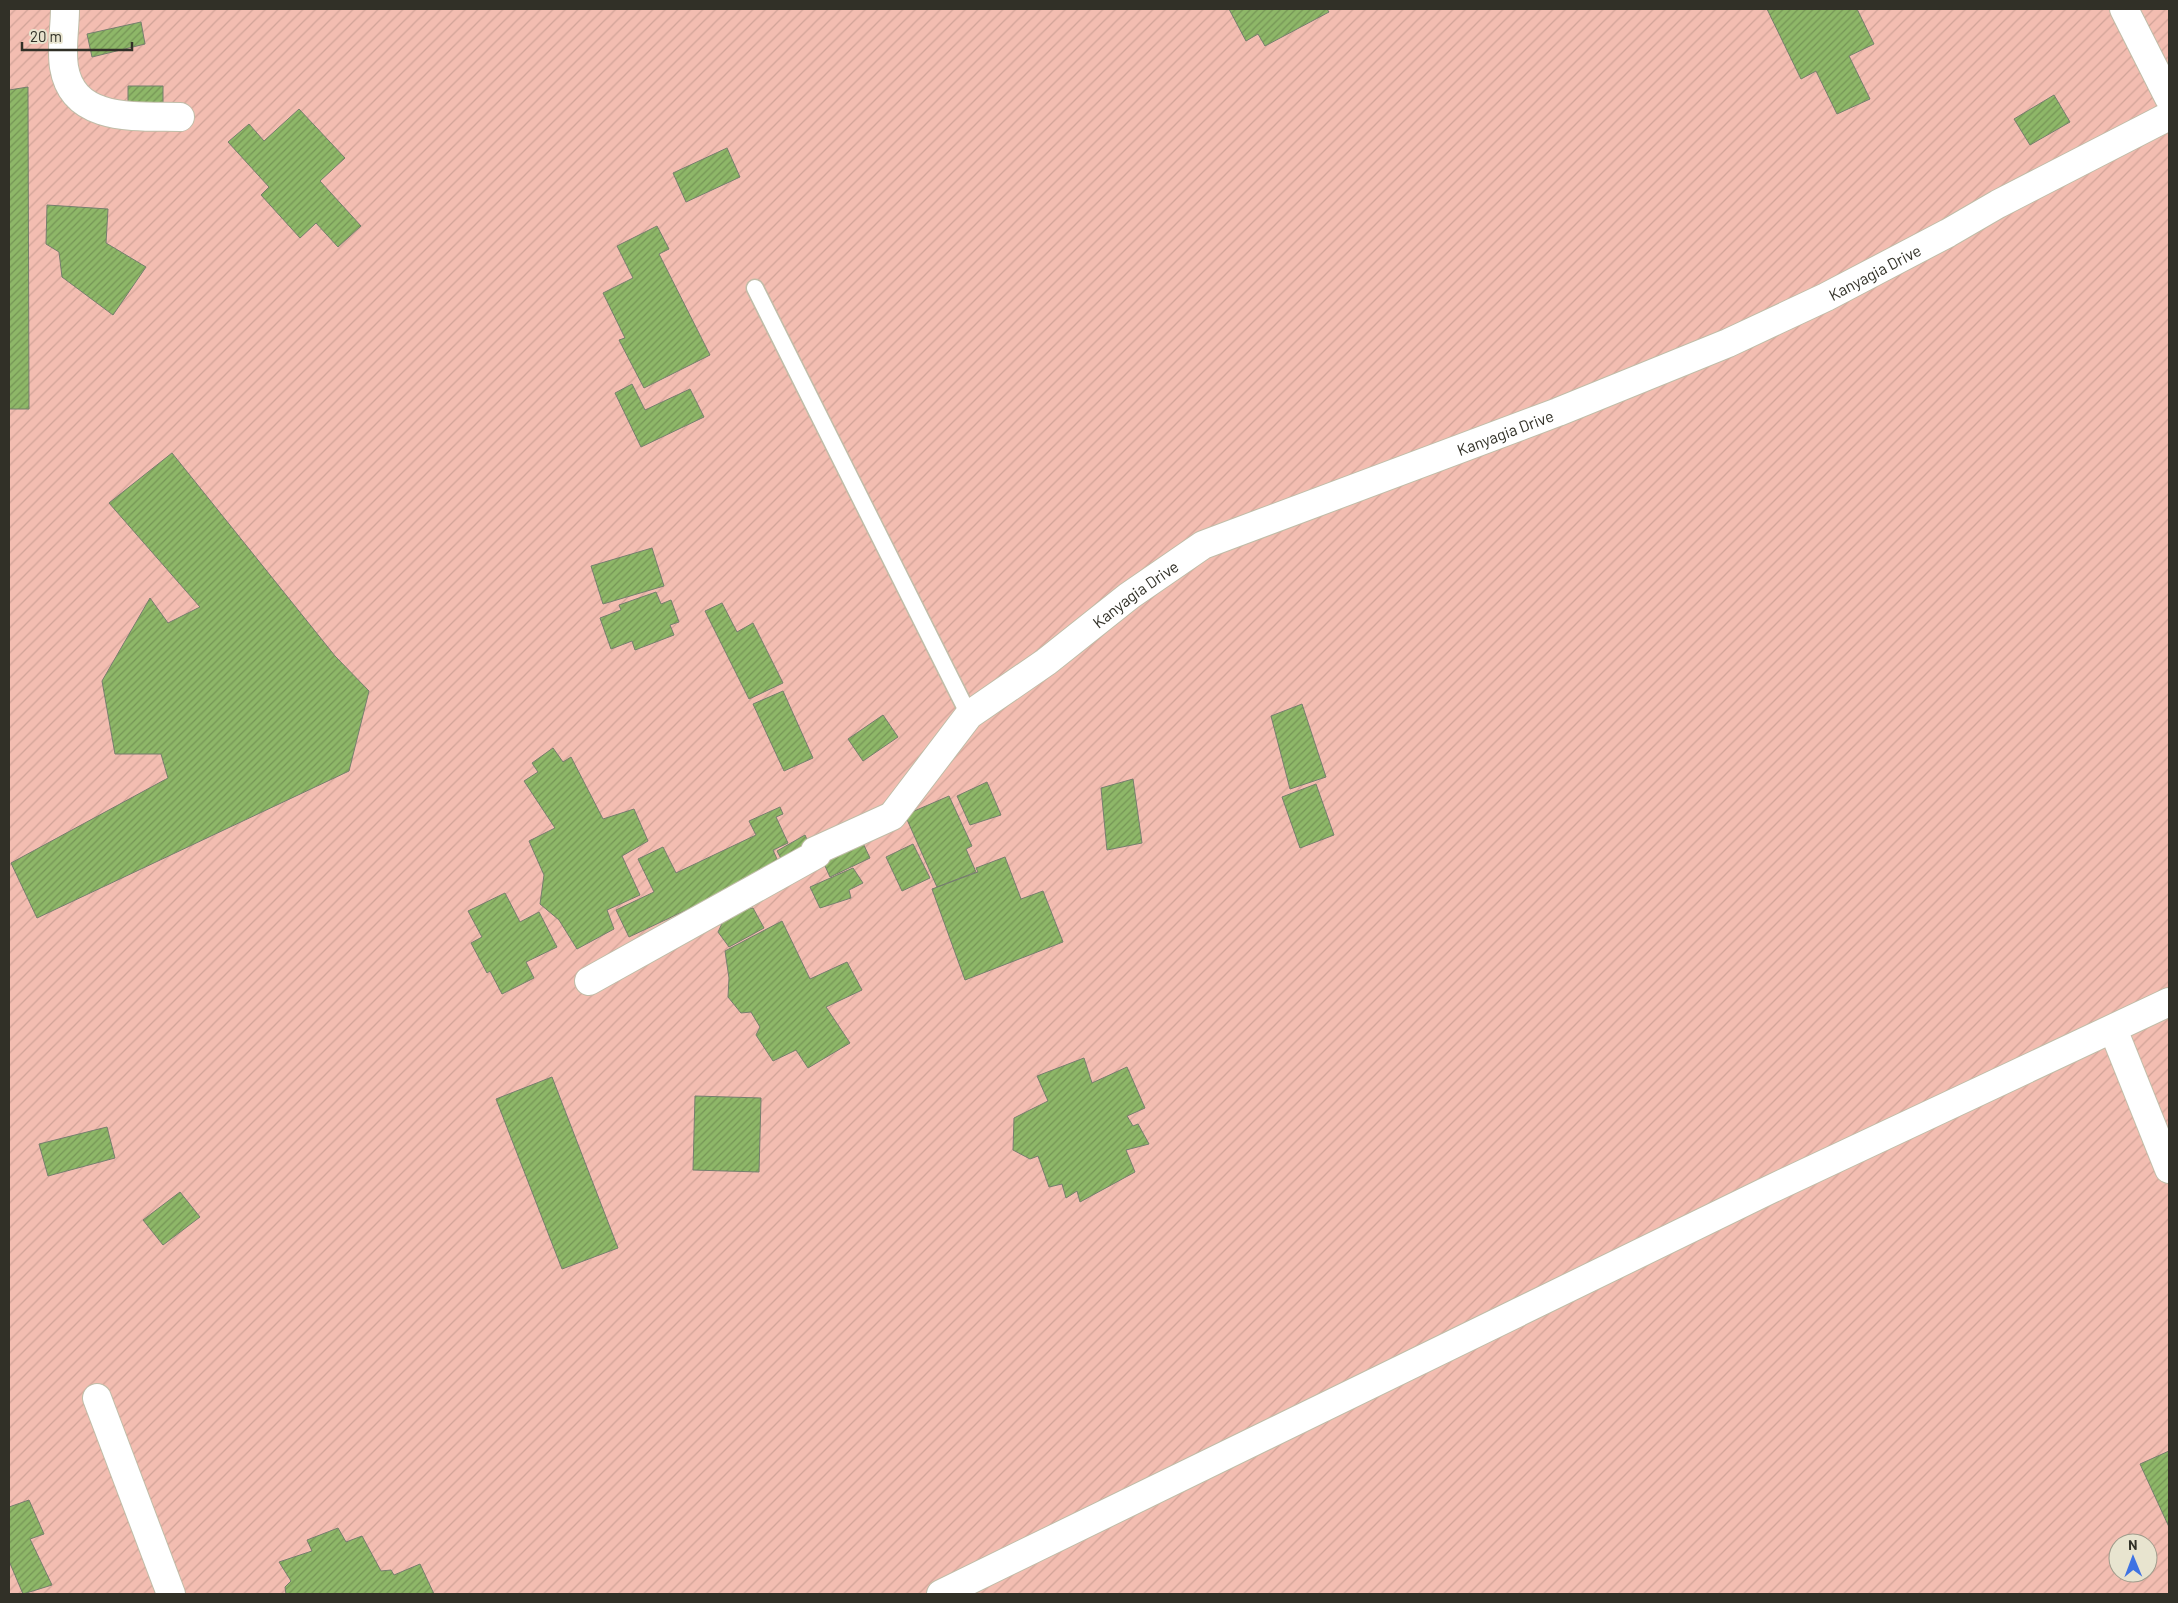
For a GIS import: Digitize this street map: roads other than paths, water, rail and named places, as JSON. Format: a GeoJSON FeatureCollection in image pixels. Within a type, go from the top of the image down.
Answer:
{"type":"FeatureCollection","features":[{"type":"Feature","properties":{"kind":"street"},"geometry":{"type":"LineString","coordinates":[[65,9],[64,67],[72,89],[90,108],[120,116],[180,117]]}},
{"type":"Feature","properties":{"kind":"street"},"geometry":{"type":"LineString","coordinates":[[2124,9],[2169,98]]}},
{"type":"Feature","properties":{"kind":"street","name":"Kanyagia Drive"},"geometry":{"type":"LineString","coordinates":[[589,982],[817,854],[815,851],[892,816],[969,715],[1046,662],[1129,596],[1203,545],[1558,412],[1728,343],[1826,297],[2169,116]]}},
{"type":"Feature","properties":{"kind":"street"},"geometry":{"type":"LineString","coordinates":[[941,1594],[1752,1199],[2169,1002]]}},
{"type":"Feature","properties":{"kind":"street"},"geometry":{"type":"LineString","coordinates":[[2113,1029],[2169,1169]]}},
{"type":"Feature","properties":{"kind":"street"},"geometry":{"type":"LineString","coordinates":[[97,1398],[171,1594]]}},
{"type":"Feature","properties":{"kind":"lane"},"geometry":{"type":"LineString","coordinates":[[755,288],[969,715]]}}]}
